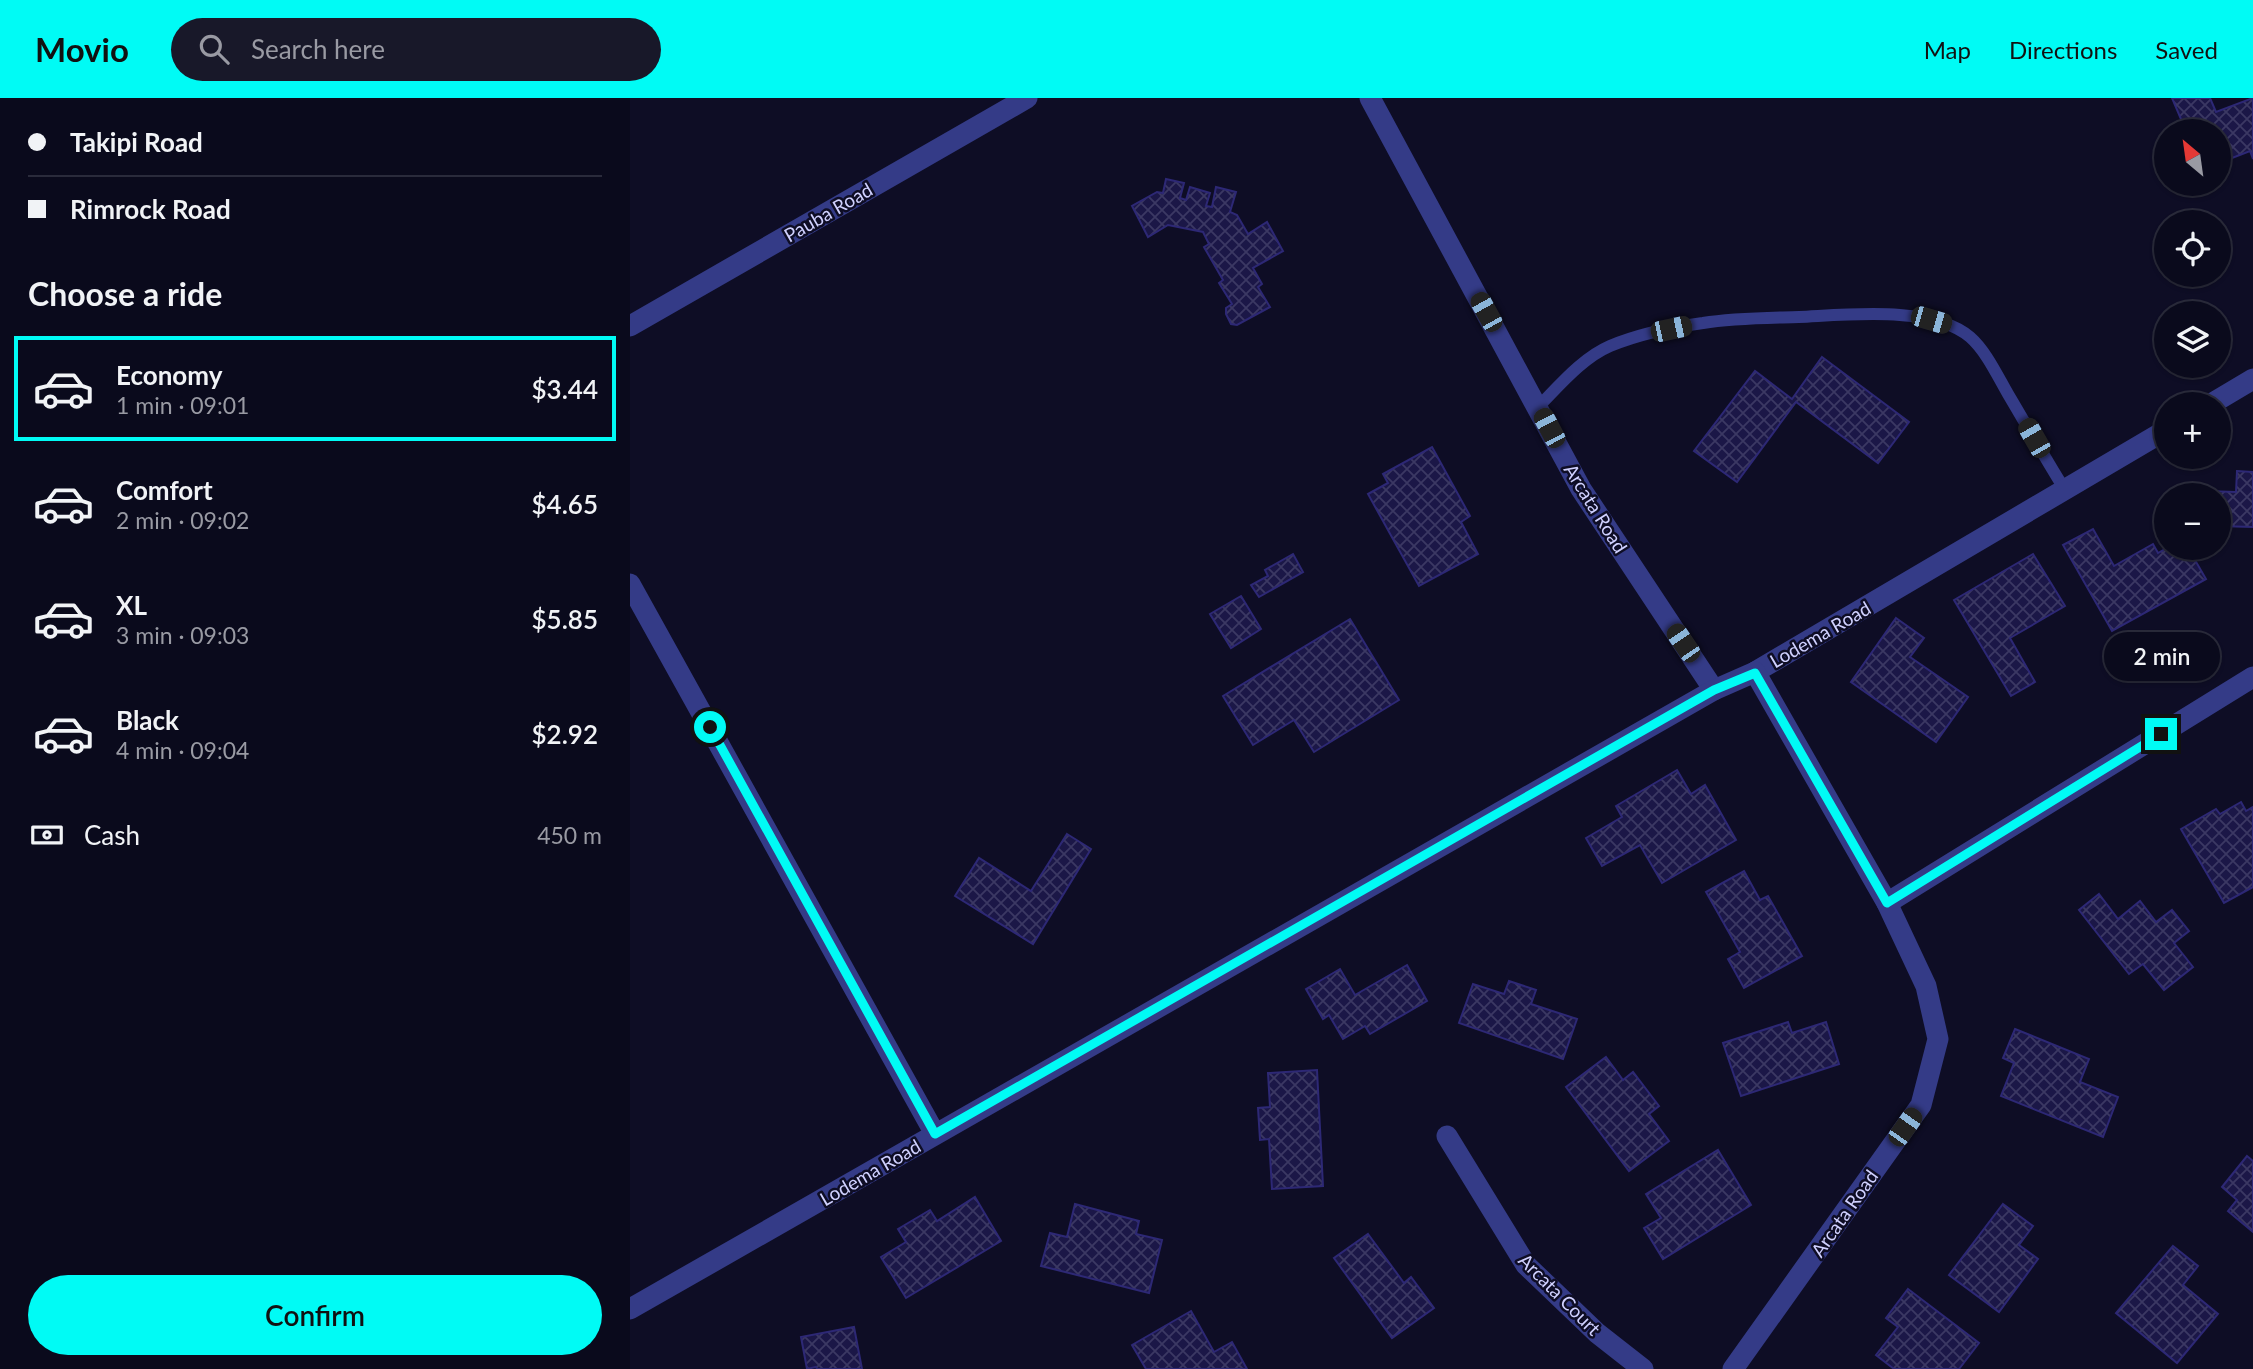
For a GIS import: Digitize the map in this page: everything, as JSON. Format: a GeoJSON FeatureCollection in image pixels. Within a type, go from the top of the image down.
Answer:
{"type":"FeatureCollection","features":[{"type":"Feature","properties":{"kind":"street","name":"Pauba Road"},"geometry":{"type":"LineString","coordinates":[[630,326],[1027,98]]}},
{"type":"Feature","properties":{"kind":"street","name":"Arcata Road"},"geometry":{"type":"LineString","coordinates":[[1370,98],[1581,489],[1714,690]]}},
{"type":"Feature","properties":{"kind":"street"},"geometry":{"type":"LineString","coordinates":[[2231,392],[2253,379]]}},
{"type":"Feature","properties":{"kind":"street","name":"Lodema Road"},"geometry":{"type":"LineString","coordinates":[[630,1309],[1714,690],[1755,673],[2154,437]]}},
{"type":"Feature","properties":{"kind":"street"},"geometry":{"type":"LineString","coordinates":[[630,584],[935,1134]]}},
{"type":"Feature","properties":{"kind":"street","name":"Arcata Road"},"geometry":{"type":"LineString","coordinates":[[1733,1369],[1921,1105],[1938,1039],[1926,986],[1887,903],[1755,673]]}},
{"type":"Feature","properties":{"kind":"street"},"geometry":{"type":"LineString","coordinates":[[1887,903],[2253,677]]}},
{"type":"Feature","properties":{"kind":"street","name":"Arcata Court"},"geometry":{"type":"LineString","coordinates":[[1447,1136],[1526,1265],[1597,1333],[1643,1369]]}},
{"type":"Feature","properties":{"kind":"lane"},"geometry":{"type":"LineString","coordinates":[[1538,407],[1597,353],[1629,340],[1671,329],[1705,322],[1772,318],[1890,314],[1931,320],[1954,326],[1970,337],[1987,359],[2064,490]]}},
{"type":"Feature","properties":{"kind":"building"},"geometry":{"type":"Polygon","coordinates":[[[2172,98],[2210,98],[2216,112],[2253,98],[2253,159],[2250,151],[2231,158],[2231,119],[2181,119],[2172,98]]]}},
{"type":"Feature","properties":{"kind":"building"},"geometry":{"type":"Polygon","coordinates":[[[1166,179],[1184,183],[1180,198],[1186,200],[1190,187],[1210,193],[1206,206],[1212,207],[1216,187],[1236,192],[1230,212],[1237,215],[1248,234],[1267,222],[1283,251],[1253,268],[1262,284],[1258,287],[1270,307],[1237,325],[1231,324],[1226,308],[1232,304],[1219,283],[1223,280],[1204,247],[1209,244],[1203,232],[1168,225],[1148,237],[1132,206],[1157,192],[1163,193],[1166,179]]]}},
{"type":"Feature","properties":{"kind":"building"},"geometry":{"type":"Polygon","coordinates":[[[1822,357],[1909,422],[1878,463],[1796,402],[1737,482],[1694,451],[1755,371],[1792,399],[1822,357]]]}},
{"type":"Feature","properties":{"kind":"building"},"geometry":{"type":"Polygon","coordinates":[[[1432,447],[1470,516],[1461,522],[1478,554],[1419,586],[1368,494],[1388,483],[1383,474],[1432,447]]]}},
{"type":"Feature","properties":{"kind":"building"},"geometry":{"type":"Polygon","coordinates":[[[2237,471],[2253,472],[2253,527],[2231,526],[2231,492],[2236,492],[2237,471]]]}},
{"type":"Feature","properties":{"kind":"building"},"geometry":{"type":"Polygon","coordinates":[[[2093,529],[2114,566],[2153,544],[2154,560],[2195,560],[2206,579],[2112,631],[2063,545],[2093,529]]]}},
{"type":"Feature","properties":{"kind":"building"},"geometry":{"type":"Polygon","coordinates":[[[1293,554],[1303,572],[1259,597],[1251,585],[1268,576],[1265,570],[1293,554]]]}},
{"type":"Feature","properties":{"kind":"building"},"geometry":{"type":"Polygon","coordinates":[[[2033,554],[2065,606],[2010,638],[2035,682],[2011,696],[1954,600],[2033,554]]]}},
{"type":"Feature","properties":{"kind":"building"},"geometry":{"type":"Polygon","coordinates":[[[1241,596],[1261,629],[1231,648],[1210,614],[1241,596]]]}},
{"type":"Feature","properties":{"kind":"building"},"geometry":{"type":"Polygon","coordinates":[[[1896,618],[1924,638],[1910,657],[1968,697],[1936,742],[1851,682],[1896,618]]]}},
{"type":"Feature","properties":{"kind":"building"},"geometry":{"type":"Polygon","coordinates":[[[1350,619],[1399,700],[1314,752],[1294,720],[1253,745],[1223,696],[1350,619]]]}},
{"type":"Feature","properties":{"kind":"building"},"geometry":{"type":"Polygon","coordinates":[[[1677,770],[1691,794],[1705,785],[1736,840],[1662,883],[1640,845],[1602,866],[1586,838],[1622,817],[1616,806],[1677,770]]]}},
{"type":"Feature","properties":{"kind":"building"},"geometry":{"type":"Polygon","coordinates":[[[2241,802],[2246,811],[2253,807],[2253,887],[2224,903],[2181,829],[2216,809],[2220,814],[2241,802]]]}},
{"type":"Feature","properties":{"kind":"building"},"geometry":{"type":"Polygon","coordinates":[[[1067,834],[1091,849],[1033,944],[955,896],[979,858],[1031,891],[1067,834]]]}},
{"type":"Feature","properties":{"kind":"building"},"geometry":{"type":"Polygon","coordinates":[[[1744,871],[1760,900],[1768,896],[1802,956],[1744,988],[1728,959],[1740,952],[1706,892],[1744,871]]]}},
{"type":"Feature","properties":{"kind":"building"},"geometry":{"type":"Polygon","coordinates":[[[2099,894],[2118,919],[2140,901],[2156,922],[2172,910],[2189,931],[2174,943],[2193,967],[2164,990],[2143,964],[2129,974],[2079,910],[2099,894]]]}},
{"type":"Feature","properties":{"kind":"building"},"geometry":{"type":"Polygon","coordinates":[[[1407,965],[1427,1001],[1370,1034],[1365,1026],[1343,1039],[1329,1015],[1323,1019],[1306,989],[1340,969],[1355,995],[1407,965]]]}},
{"type":"Feature","properties":{"kind":"building"},"geometry":{"type":"Polygon","coordinates":[[[1509,981],[1536,990],[1531,1004],[1577,1019],[1563,1059],[1459,1023],[1473,984],[1504,994],[1509,981]]]}},
{"type":"Feature","properties":{"kind":"building"},"geometry":{"type":"Polygon","coordinates":[[[1788,1022],[1792,1033],[1826,1022],[1839,1064],[1741,1096],[1723,1043],[1788,1022]]]}},
{"type":"Feature","properties":{"kind":"building"},"geometry":{"type":"Polygon","coordinates":[[[2015,1029],[2089,1059],[2080,1082],[2118,1097],[2103,1137],[2001,1096],[2014,1063],[2003,1058],[2015,1029]]]}},
{"type":"Feature","properties":{"kind":"building"},"geometry":{"type":"Polygon","coordinates":[[[1606,1057],[1623,1080],[1633,1072],[1659,1106],[1649,1114],[1669,1141],[1629,1171],[1566,1087],[1606,1057]]]}},
{"type":"Feature","properties":{"kind":"building"},"geometry":{"type":"Polygon","coordinates":[[[1317,1070],[1323,1186],[1272,1189],[1269,1139],[1260,1140],[1258,1108],[1270,1107],[1268,1073],[1317,1070]]]}},
{"type":"Feature","properties":{"kind":"building"},"geometry":{"type":"Polygon","coordinates":[[[1718,1150],[1751,1205],[1663,1259],[1644,1228],[1661,1218],[1646,1194],[1718,1150]]]}},
{"type":"Feature","properties":{"kind":"building"},"geometry":{"type":"Polygon","coordinates":[[[2247,1156],[2253,1161],[2253,1232],[2228,1211],[2237,1200],[2222,1187],[2247,1156]]]}},
{"type":"Feature","properties":{"kind":"building"},"geometry":{"type":"Polygon","coordinates":[[[975,1197],[1001,1241],[906,1298],[881,1257],[906,1242],[898,1229],[930,1210],[937,1221],[975,1197]]]}},
{"type":"Feature","properties":{"kind":"building"},"geometry":{"type":"Polygon","coordinates":[[[1075,1204],[1139,1221],[1136,1234],[1162,1240],[1149,1293],[1041,1266],[1050,1233],[1067,1237],[1075,1204]]]}},
{"type":"Feature","properties":{"kind":"building"},"geometry":{"type":"Polygon","coordinates":[[[2003,1204],[2033,1226],[2019,1245],[2038,1259],[1999,1312],[1949,1275],[2003,1204]]]}},
{"type":"Feature","properties":{"kind":"building"},"geometry":{"type":"Polygon","coordinates":[[[1368,1234],[1404,1283],[1411,1277],[1434,1308],[1392,1338],[1334,1258],[1368,1234]]]}},
{"type":"Feature","properties":{"kind":"building"},"geometry":{"type":"Polygon","coordinates":[[[2173,1246],[2198,1266],[2183,1285],[2218,1314],[2177,1363],[2116,1313],[2173,1246]]]}},
{"type":"Feature","properties":{"kind":"building"},"geometry":{"type":"Polygon","coordinates":[[[1908,1289],[1979,1343],[1959,1369],[1894,1369],[1876,1355],[1898,1327],[1886,1318],[1908,1289]]]}},
{"type":"Feature","properties":{"kind":"building"},"geometry":{"type":"Polygon","coordinates":[[[1191,1311],[1214,1352],[1232,1342],[1247,1369],[1146,1369],[1132,1345],[1191,1311]]]}},
{"type":"Feature","properties":{"kind":"building"},"geometry":{"type":"Polygon","coordinates":[[[854,1327],[862,1369],[807,1369],[801,1337],[854,1327]]]}},
{"type":"Feature","properties":{"kind":"route"},"geometry":{"type":"LineString","coordinates":[[710,727],[935,1134],[1714,690],[1755,673],[1887,903],[2161,734]]}}]}
